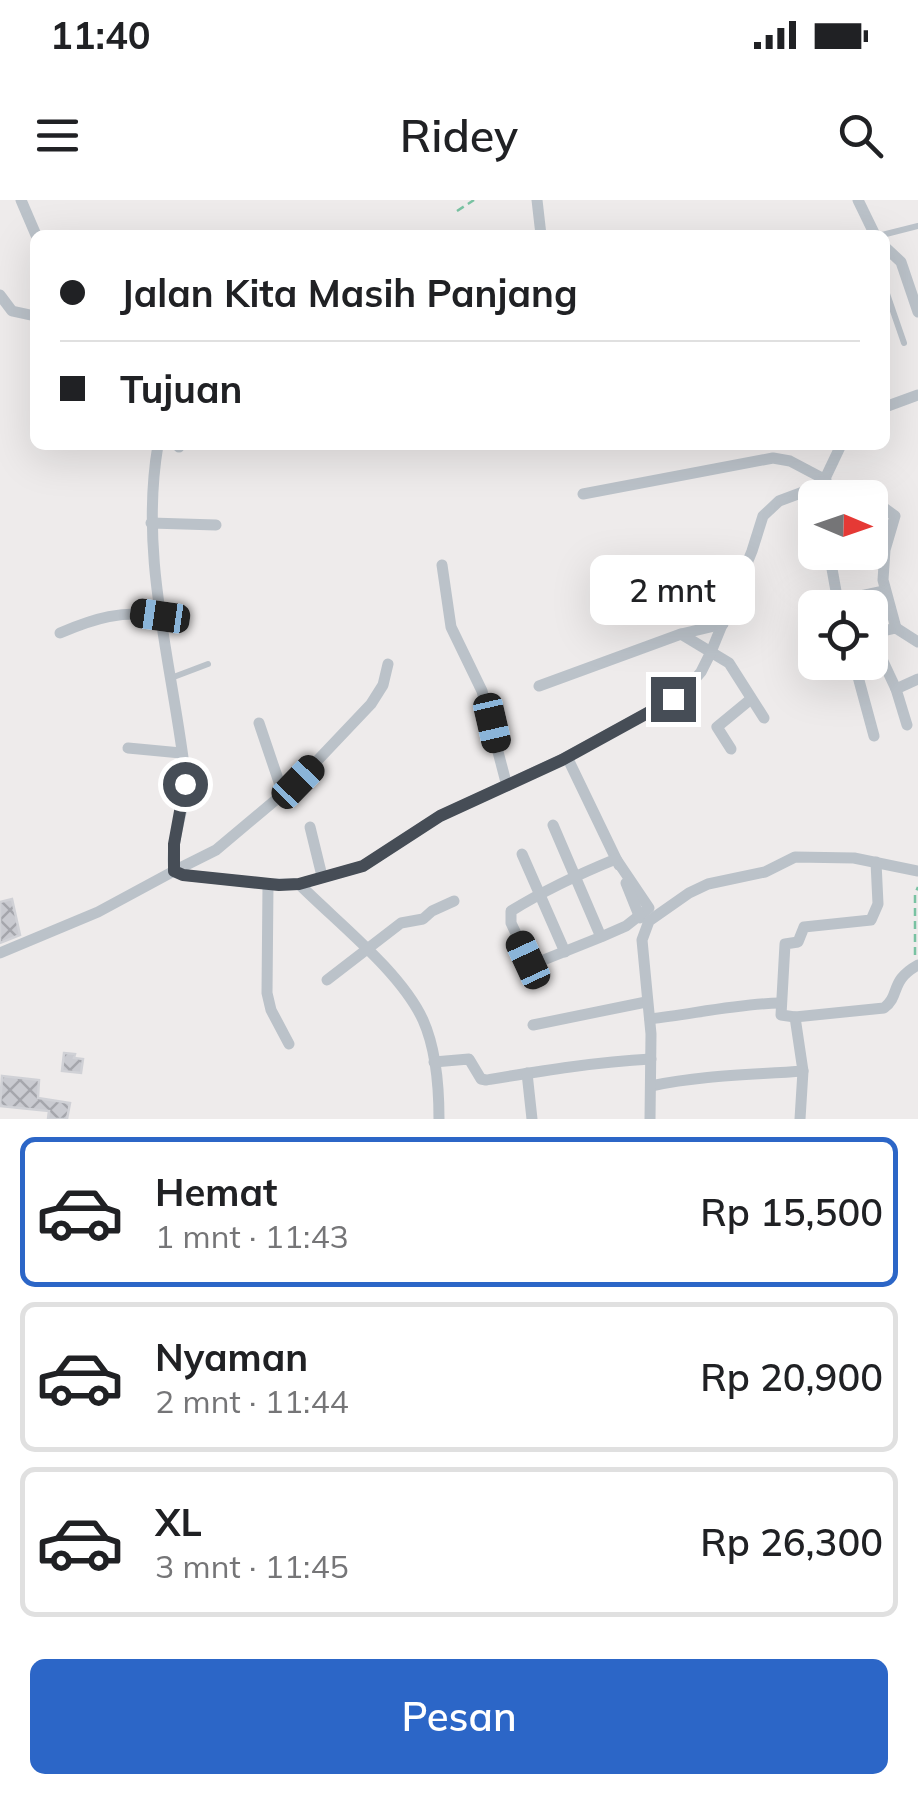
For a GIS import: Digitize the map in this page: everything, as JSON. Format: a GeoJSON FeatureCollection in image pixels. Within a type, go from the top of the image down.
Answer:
{"type":"FeatureCollection","features":[{"type":"Feature","properties":{"kind":"street"},"geometry":{"type":"LineString","coordinates":[[21,200],[34,230]]}},
{"type":"Feature","properties":{"kind":"street"},"geometry":{"type":"LineString","coordinates":[[537,200],[540,230]]}},
{"type":"Feature","properties":{"kind":"street"},"geometry":{"type":"LineString","coordinates":[[858,200],[875,230]]}},
{"type":"Feature","properties":{"kind":"street"},"geometry":{"type":"LineString","coordinates":[[890,252],[900,262],[918,312]]}},
{"type":"Feature","properties":{"kind":"street"},"geometry":{"type":"LineString","coordinates":[[0,294],[12,310],[30,315]]}},
{"type":"Feature","properties":{"kind":"street"},"geometry":{"type":"LineString","coordinates":[[890,405],[918,395]]}},
{"type":"Feature","properties":{"kind":"street"},"geometry":{"type":"LineString","coordinates":[[157,450],[151,522],[160,616],[185,784],[174,844],[174,871]]}},
{"type":"Feature","properties":{"kind":"street"},"geometry":{"type":"LineString","coordinates":[[824,480],[839,450]]}},
{"type":"Feature","properties":{"kind":"street"},"geometry":{"type":"LineString","coordinates":[[582,494],[772,452],[790,461],[811,480]]}},
{"type":"Feature","properties":{"kind":"street"},"geometry":{"type":"LineString","coordinates":[[174,871],[268,884],[299,884],[363,866],[440,816],[564,758],[682,694],[702,672],[763,516],[779,502],[798,496]]}},
{"type":"Feature","properties":{"kind":"street"},"geometry":{"type":"LineString","coordinates":[[888,511],[895,516],[888,540]]}},
{"type":"Feature","properties":{"kind":"street"},"geometry":{"type":"LineString","coordinates":[[151,522],[216,525]]}},
{"type":"Feature","properties":{"kind":"street"},"geometry":{"type":"LineString","coordinates":[[442,565],[451,627],[482,692],[507,786]]}},
{"type":"Feature","properties":{"kind":"street"},"geometry":{"type":"LineString","coordinates":[[888,604],[896,628],[918,642]]}},
{"type":"Feature","properties":{"kind":"street"},"geometry":{"type":"LineString","coordinates":[[60,634],[92,619],[120,613],[160,616]]}},
{"type":"Feature","properties":{"kind":"street"},"geometry":{"type":"LineString","coordinates":[[539,686],[680,634],[723,624]]}},
{"type":"Feature","properties":{"kind":"street"},"geometry":{"type":"LineString","coordinates":[[888,630],[896,628]]}},
{"type":"Feature","properties":{"kind":"street"},"geometry":{"type":"LineString","coordinates":[[680,634],[729,663],[764,718]]}},
{"type":"Feature","properties":{"kind":"street"},"geometry":{"type":"LineString","coordinates":[[0,953],[98,912],[216,850],[283,794],[371,704],[383,686],[388,664]]}},
{"type":"Feature","properties":{"kind":"street"},"geometry":{"type":"LineString","coordinates":[[888,674],[906,726]]}},
{"type":"Feature","properties":{"kind":"street"},"geometry":{"type":"LineString","coordinates":[[896,690],[918,679]]}},
{"type":"Feature","properties":{"kind":"street"},"geometry":{"type":"LineString","coordinates":[[859,680],[874,736]]}},
{"type":"Feature","properties":{"kind":"street"},"geometry":{"type":"LineString","coordinates":[[731,749],[717,726],[751,699]]}},
{"type":"Feature","properties":{"kind":"street"},"geometry":{"type":"LineString","coordinates":[[259,723],[283,794]]}},
{"type":"Feature","properties":{"kind":"street"},"geometry":{"type":"LineString","coordinates":[[128,748],[181,752]]}},
{"type":"Feature","properties":{"kind":"street"},"geometry":{"type":"LineString","coordinates":[[564,758],[616,859],[649,908],[640,918],[601,937],[531,965],[511,923],[511,911],[616,859]]}},
{"type":"Feature","properties":{"kind":"street"},"geometry":{"type":"LineString","coordinates":[[553,825],[601,937]]}},
{"type":"Feature","properties":{"kind":"street"},"geometry":{"type":"LineString","coordinates":[[310,827],[322,876]]}},
{"type":"Feature","properties":{"kind":"street"},"geometry":{"type":"LineString","coordinates":[[522,854],[565,952]]}},
{"type":"Feature","properties":{"kind":"street"},"geometry":{"type":"LineString","coordinates":[[650,1119],[650,1020],[642,940],[645,927],[654,916],[689,893],[732,878],[766,872],[795,857],[837,857],[918,871]]}},
{"type":"Feature","properties":{"kind":"street"},"geometry":{"type":"LineString","coordinates":[[876,862],[876,914],[869,922],[802,928],[798,943],[785,945],[782,1016],[884,1008],[891,1003],[898,980],[917,964]]}},
{"type":"Feature","properties":{"kind":"street"},"geometry":{"type":"LineString","coordinates":[[268,884],[267,993],[271,1010],[289,1044]]}},
{"type":"Feature","properties":{"kind":"street"},"geometry":{"type":"LineString","coordinates":[[299,884],[398,982],[419,1011],[434,1062],[439,1119]]}},
{"type":"Feature","properties":{"kind":"street"},"geometry":{"type":"LineString","coordinates":[[327,980],[404,921],[423,919],[454,901]]}},
{"type":"Feature","properties":{"kind":"street"},"geometry":{"type":"LineString","coordinates":[[533,1025],[646,1002]]}},
{"type":"Feature","properties":{"kind":"street"},"geometry":{"type":"LineString","coordinates":[[650,1020],[780,1003]]}},
{"type":"Feature","properties":{"kind":"street"},"geometry":{"type":"LineString","coordinates":[[796,1017],[803,1070],[800,1119]]}},
{"type":"Feature","properties":{"kind":"street"},"geometry":{"type":"LineString","coordinates":[[434,1062],[466,1058],[474,1063],[483,1080],[552,1072],[602,1060],[651,1059]]}},
{"type":"Feature","properties":{"kind":"street"},"geometry":{"type":"LineString","coordinates":[[651,1086],[700,1076],[753,1076],[803,1070]]}},
{"type":"Feature","properties":{"kind":"street"},"geometry":{"type":"LineString","coordinates":[[527,1073],[532,1119]]}},
{"type":"Feature","properties":{"kind":"lane"},"geometry":{"type":"LineString","coordinates":[[890,232],[918,226]]}},
{"type":"Feature","properties":{"kind":"lane"},"geometry":{"type":"LineString","coordinates":[[890,302],[904,343]]}},
{"type":"Feature","properties":{"kind":"lane"},"geometry":{"type":"LineString","coordinates":[[170,679],[208,664]]}},
{"type":"Feature","properties":{"kind":"path"},"geometry":{"type":"LineString","coordinates":[[457,211],[474,200]]}},
{"type":"Feature","properties":{"kind":"path"},"geometry":{"type":"LineString","coordinates":[[917,964],[914,894],[918,888]]}},
{"type":"Feature","properties":{"kind":"building"},"geometry":{"type":"Polygon","coordinates":[[[12,899],[20,935],[0,943],[0,902],[12,899]]]}},
{"type":"Feature","properties":{"kind":"building"},"geometry":{"type":"Polygon","coordinates":[[[64,1053],[83,1059],[81,1073],[62,1071],[64,1053]]]}},
{"type":"Feature","properties":{"kind":"building"},"geometry":{"type":"Polygon","coordinates":[[[2,1076],[39,1080],[38,1098],[70,1103],[67,1119],[48,1119],[49,1111],[0,1106],[2,1076]]]}},
{"type":"Feature","properties":{"kind":"route"},"geometry":{"type":"LineString","coordinates":[[185,784],[172,858],[174,871],[268,884],[299,884],[363,866],[440,816],[562,760],[673,699]]}}]}
